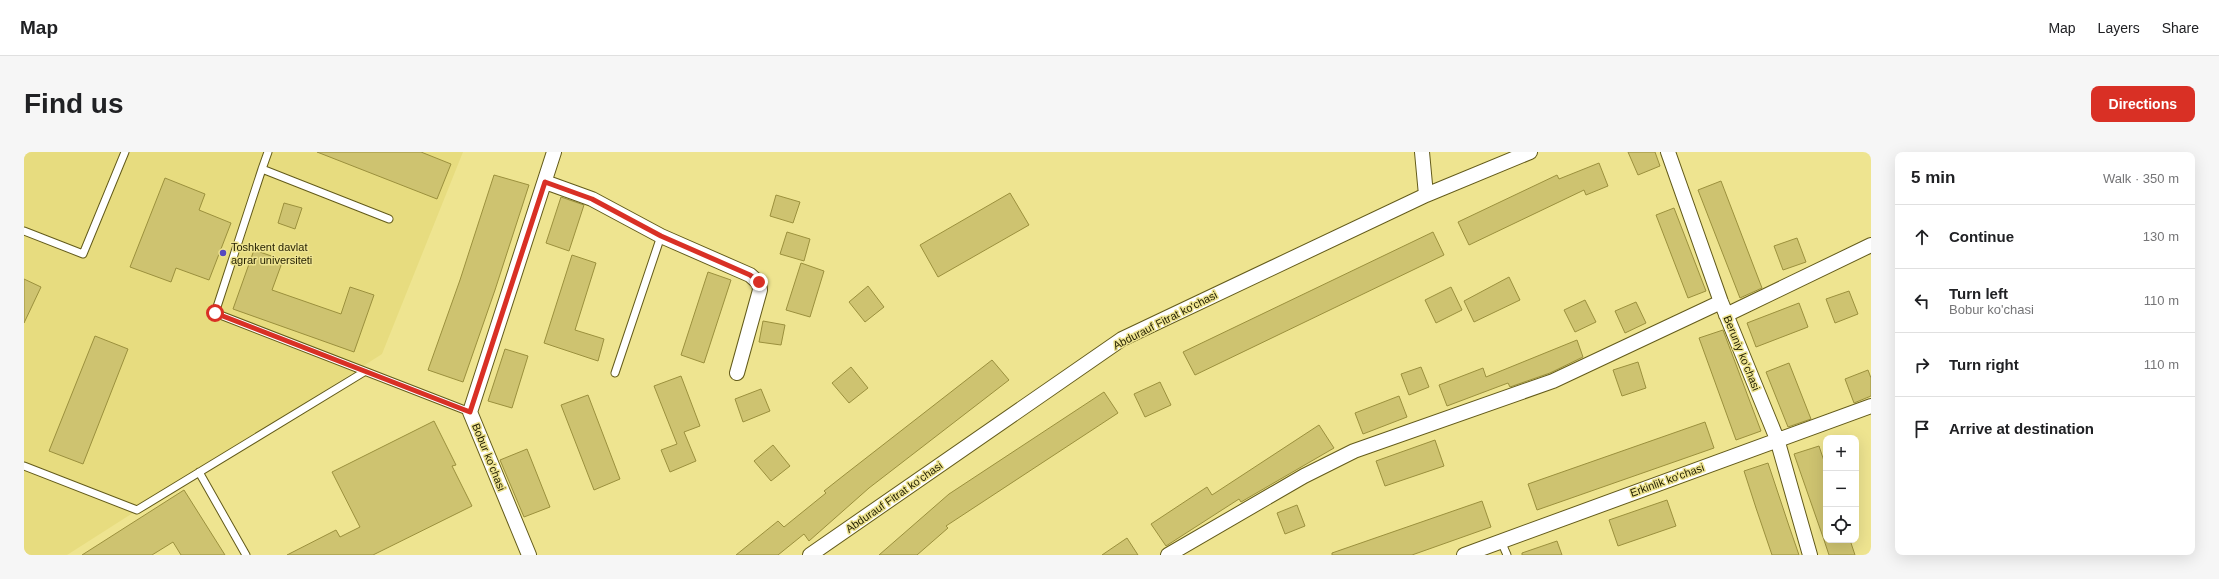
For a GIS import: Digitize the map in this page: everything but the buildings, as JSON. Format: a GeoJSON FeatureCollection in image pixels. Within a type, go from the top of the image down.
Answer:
{"type":"FeatureCollection","features":[{"type":"Feature","properties":{"kind":"street","name":"Bobur ko'chasi"},"geometry":{"type":"LineString","coordinates":[[529,555],[470,412],[554,152]]}},
{"type":"Feature","properties":{"kind":"street"},"geometry":{"type":"LineString","coordinates":[[1422,152],[1426,195]]}},
{"type":"Feature","properties":{"kind":"street","name":"Abdurauf Fitrat ko'chasi"},"geometry":{"type":"LineString","coordinates":[[810,555],[1122,339],[1426,195],[1530,152]]}},
{"type":"Feature","properties":{"kind":"street","name":"Beruniy ko'chasi"},"geometry":{"type":"LineString","coordinates":[[1668,152],[1723,308],[1777,439],[1810,555]]}},
{"type":"Feature","properties":{"kind":"street"},"geometry":{"type":"LineString","coordinates":[[545,182],[592,199],[661,236],[750,275],[759,282],[760,290],[737,373]]}},
{"type":"Feature","properties":{"kind":"street"},"geometry":{"type":"LineString","coordinates":[[1168,555],[1297,479],[1354,451],[1553,381],[1871,245]]}},
{"type":"Feature","properties":{"kind":"street","name":"Erkinlik ko'chasi"},"geometry":{"type":"LineString","coordinates":[[1464,555],[1777,439],[1871,406]]}},
{"type":"Feature","properties":{"kind":"lane"},"geometry":{"type":"LineString","coordinates":[[24,230],[83,254],[125,152]]}},
{"type":"Feature","properties":{"kind":"lane"},"geometry":{"type":"LineString","coordinates":[[268,152],[215,313],[470,412]]}},
{"type":"Feature","properties":{"kind":"lane"},"geometry":{"type":"LineString","coordinates":[[262,169],[389,219]]}},
{"type":"Feature","properties":{"kind":"lane"},"geometry":{"type":"LineString","coordinates":[[615,373],[661,236]]}},
{"type":"Feature","properties":{"kind":"lane"},"geometry":{"type":"LineString","coordinates":[[24,466],[136,510],[364,372]]}},
{"type":"Feature","properties":{"kind":"lane"},"geometry":{"type":"LineString","coordinates":[[199,472],[246,555]]}},
{"type":"Feature","properties":{"kind":"lane"},"geometry":{"type":"LineString","coordinates":[[1502,541],[1507,555]]}},
{"type":"Feature","properties":{"kind":"shaded area","name":"Toshkent davlat agrar universiteti"},"geometry":{"type":"Polygon","coordinates":[[[24,152],[463,152],[382,354],[67,555],[24,555],[24,152]]]}},
{"type":"Feature","properties":{"kind":"place","name":"Toshkent davlat agrar universiteti"},"geometry":{"type":"Point","coordinates":[223,253]}},
{"type":"Feature","properties":{"kind":"route"},"geometry":{"type":"LineString","coordinates":[[215,313],[470,412],[545,182],[592,199],[661,236],[750,275],[759,282]]}}]}
